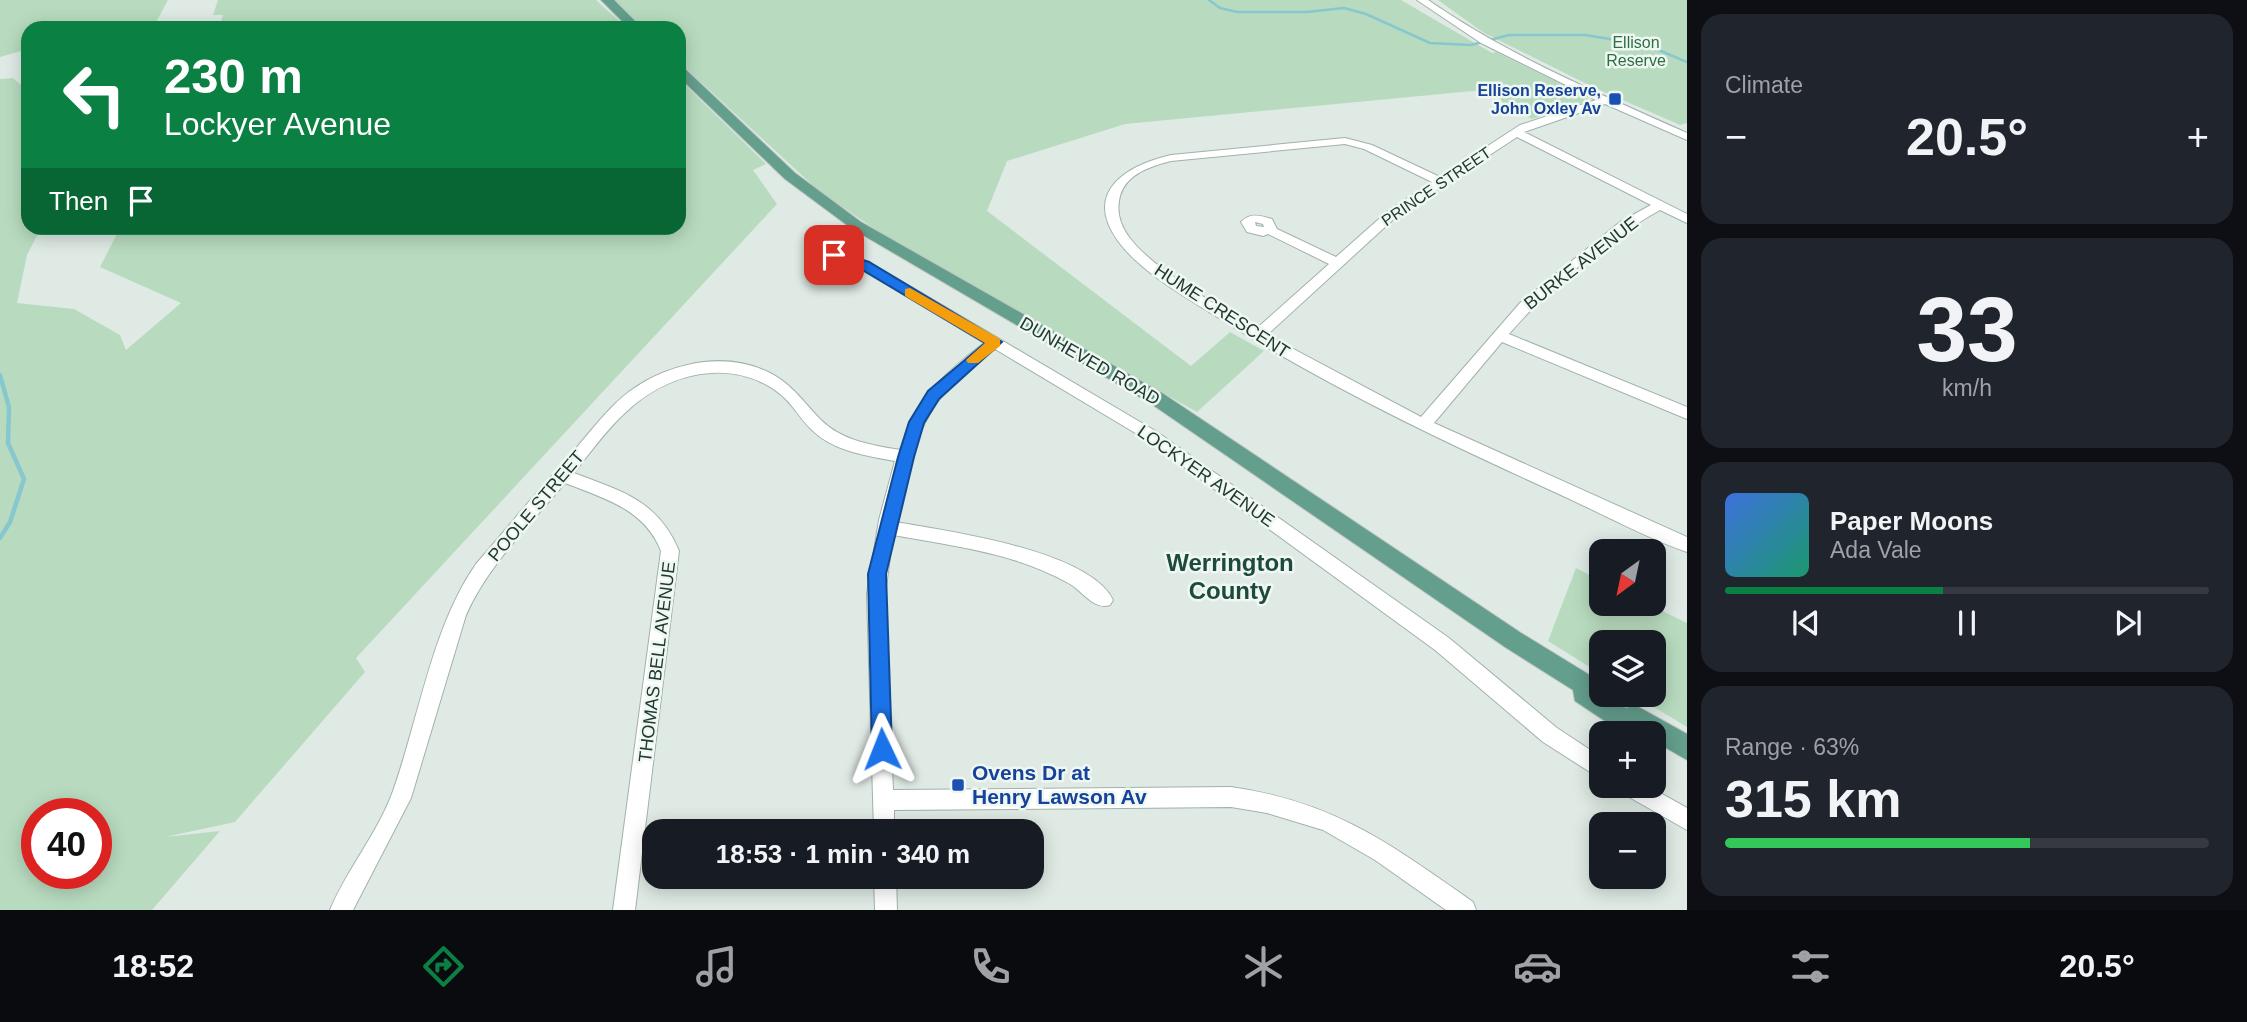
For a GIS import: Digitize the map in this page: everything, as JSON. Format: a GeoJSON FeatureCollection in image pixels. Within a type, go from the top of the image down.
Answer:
{"type":"FeatureCollection","features":[{"type":"Feature","properties":{"kind":"main road"},"geometry":{"type":"LineString","coordinates":[[607,0],[628,21]]}},
{"type":"Feature","properties":{"kind":"main road","name":"DUNHEVED ROAD"},"geometry":{"type":"LineString","coordinates":[[686,77],[790,176],[844,218],[1175,410],[1513,640],[1589,688]]}},
{"type":"Feature","properties":{"kind":"main road","name":"DUNHEVED ROAD"},"geometry":{"type":"LineString","coordinates":[[1513,640],[1545,667],[1625,721]]}},
{"type":"Feature","properties":{"kind":"main road","name":"DUNHEVED ROAD"},"geometry":{"type":"LineString","coordinates":[[1621,707],[1687,747]]}},
{"type":"Feature","properties":{"kind":"main road"},"geometry":{"type":"LineString","coordinates":[[1666,748],[1687,762]]}},
{"type":"Feature","properties":{"kind":"street"},"geometry":{"type":"LineString","coordinates":[[1422,0],[1472,34],[1499,48],[1607,100],[1684,133]]}},
{"type":"Feature","properties":{"kind":"street","name":"PRINCE STREET"},"geometry":{"type":"LineString","coordinates":[[1256,337],[1392,213],[1439,181],[1527,125],[1607,100]]}},
{"type":"Feature","properties":{"kind":"street"},"geometry":{"type":"LineString","coordinates":[[1516,132],[1687,219]]}},
{"type":"Feature","properties":{"kind":"street","name":"HUME CRESCENT"},"geometry":{"type":"LineString","coordinates":[[1439,181],[1368,147],[1345,141],[1164,159],[1143,166],[1124,178],[1112,196],[1111,215],[1125,243],[1144,261],[1256,337],[1364,395],[1687,545]]}},
{"type":"Feature","properties":{"kind":"street","name":"BURKE AVENUE"},"geometry":{"type":"LineString","coordinates":[[1425,423],[1499,335],[1536,296],[1630,221],[1661,205]]}},
{"type":"Feature","properties":{"kind":"street"},"geometry":{"type":"LineString","coordinates":[[1269,230],[1337,263]]}},
{"type":"Feature","properties":{"kind":"street","name":"LOCKYER AVENUE"},"geometry":{"type":"LineString","coordinates":[[817,253],[864,265],[1152,436],[1442,644],[1550,735],[1589,761]]}},
{"type":"Feature","properties":{"kind":"street"},"geometry":{"type":"LineString","coordinates":[[1499,335],[1687,413]]}},
{"type":"Feature","properties":{"kind":"street"},"geometry":{"type":"LineString","coordinates":[[884,819],[876,594],[880,556],[917,422],[934,395],[995,342]]}},
{"type":"Feature","properties":{"kind":"street","name":"POOLE STREET"},"geometry":{"type":"LineString","coordinates":[[341,910],[401,798],[462,601],[482,569],[618,410],[639,390],[666,376],[709,367],[736,369],[766,377],[788,392],[811,421],[829,435],[859,448],[906,457]]}},
{"type":"Feature","properties":{"kind":"street","name":"THOMAS BELL AVENUE"},"geometry":{"type":"LineString","coordinates":[[562,475],[642,510],[659,524],[670,551],[624,910]]}},
{"type":"Feature","properties":{"kind":"street"},"geometry":{"type":"LineString","coordinates":[[887,527],[1037,560],[1076,577],[1104,600]]}},
{"type":"Feature","properties":{"kind":"street"},"geometry":{"type":"LineString","coordinates":[[883,800],[1231,797],[1262,800],[1312,813],[1339,826],[1370,843],[1465,910]]}},
{"type":"Feature","properties":{"kind":"street"},"geometry":{"type":"LineString","coordinates":[[1649,798],[1687,820]]}},
{"type":"Feature","properties":{"kind":"street"},"geometry":{"type":"LineString","coordinates":[[886,889],[886,910]]}},
{"type":"Feature","properties":{"kind":"green space"},"geometry":{"type":"Polygon","coordinates":[[[0,0],[168,0],[157,21],[21,21],[21,51],[0,57],[0,0]]]}},
{"type":"Feature","properties":{"kind":"green space"},"geometry":{"type":"Polygon","coordinates":[[[218,0],[596,0],[619,21],[221,21],[223,15],[213,15],[218,0]]]}},
{"type":"Feature","properties":{"kind":"green space"},"geometry":{"type":"Polygon","coordinates":[[[615,0],[1401,0],[1492,53],[1496,52],[1586,96],[1589,101],[1532,119],[1504,105],[1494,89],[1125,124],[1007,161],[987,211],[1191,366],[1230,332],[1264,351],[1197,412],[894,242],[819,191],[686,68],[686,21],[636,21],[615,0]]]}},
{"type":"Feature","properties":{"kind":"green space","name":"Ellison Reserve"},"geometry":{"type":"Polygon","coordinates":[[[1438,0],[1687,0],[1687,123],[1680,125],[1595,88],[1484,33],[1438,0]]]}},
{"type":"Feature","properties":{"kind":"green space"},"geometry":{"type":"Polygon","coordinates":[[[13,78],[21,85],[21,235],[37,235],[27,255],[17,303],[74,309],[120,335],[126,350],[181,303],[100,267],[116,235],[686,235],[686,86],[766,164],[753,170],[777,204],[356,658],[365,672],[235,822],[165,837],[220,831],[152,910],[0,910],[0,79],[13,78]]]}},
{"type":"Feature","properties":{"kind":"green space"},"geometry":{"type":"Polygon","coordinates":[[[1576,568],[1589,575],[1589,616],[1666,616],[1666,613],[1687,623],[1687,727],[1654,707],[1666,707],[1666,630],[1589,630],[1589,667],[1548,641],[1576,568]]]}},
{"type":"Feature","properties":{"kind":"waterway"},"geometry":{"type":"LineString","coordinates":[[1209,0],[1220,8],[1237,12],[1307,12],[1344,8],[1366,14],[1430,43],[1471,45],[1509,35],[1585,35],[1647,45],[1687,62]]}},
{"type":"Feature","properties":{"kind":"waterway"},"geometry":{"type":"LineString","coordinates":[[0,375],[9,407],[8,443],[24,479],[10,522],[0,538]]}},
{"type":"Feature","properties":{"kind":"slow traffic"},"geometry":{"type":"LineString","coordinates":[[910,293],[995,342],[973,360]]}},
{"type":"Feature","properties":{"kind":"place","name":"Ellison Reserve, John Oxley Av"},"geometry":{"type":"Point","coordinates":[1615,99]}},
{"type":"Feature","properties":{"kind":"place","name":"Ovens Dr at Henry Lawson Av"},"geometry":{"type":"Point","coordinates":[958,785]}},
{"type":"Feature","properties":{"kind":"district","name":"Werrington County"},"geometry":{"type":"Point","coordinates":[1230,577]}},
{"type":"Feature","properties":{"kind":"route"},"geometry":{"type":"LineString","coordinates":[[834,255],[864,265],[995,342],[948,380],[934,395],[917,422],[906,457],[877,574],[882,749]]}}]}
